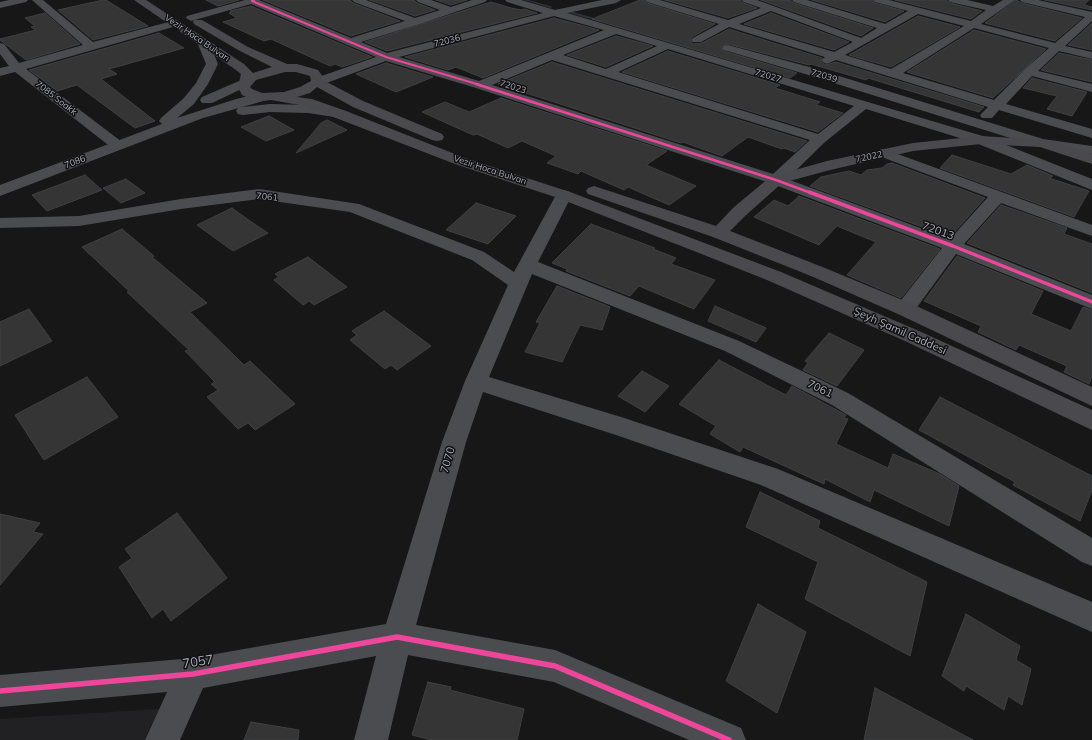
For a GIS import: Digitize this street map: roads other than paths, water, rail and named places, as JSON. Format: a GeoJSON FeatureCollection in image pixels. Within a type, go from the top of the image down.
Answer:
{"type":"FeatureCollection","features":[{"type":"Feature","properties":{"kind":"main road","name":"Vezir Hoca Bulvarı"},"geometry":{"type":"LineString","coordinates":[[139,0],[247,73],[244,87],[247,92],[268,97],[307,102],[460,161],[564,195],[705,249]]}},
{"type":"Feature","properties":{"kind":"main road","name":"Vezir Hoca Bulvarı"},"geometry":{"type":"LineString","coordinates":[[187,16],[244,49],[285,68]]}},
{"type":"Feature","properties":{"kind":"main road"},"geometry":{"type":"LineString","coordinates":[[246,82],[262,73],[285,68],[297,68],[314,72],[317,77],[316,82],[309,88],[296,94],[268,97]]}},
{"type":"Feature","properties":{"kind":"main road","name":"Vezir Hoca Bulvarı"},"geometry":{"type":"LineString","coordinates":[[316,82],[358,104],[460,147],[719,233]]}},
{"type":"Feature","properties":{"kind":"main road","name":"72022"},"geometry":{"type":"LineString","coordinates":[[719,233],[739,212],[776,180],[827,166],[913,147],[981,140],[1041,143]]}},
{"type":"Feature","properties":{"kind":"main road","name":"72039"},"geometry":{"type":"LineString","coordinates":[[1041,143],[1092,160]]}},
{"type":"Feature","properties":{"kind":"main road","name":"Şeyh Şamil Caddesi"},"geometry":{"type":"LineString","coordinates":[[719,233],[818,272],[905,309],[1092,396]]}},
{"type":"Feature","properties":{"kind":"main road","name":"Şeyh Şamil Caddesi"},"geometry":{"type":"LineString","coordinates":[[705,249],[802,288],[912,336],[1092,422]]}},
{"type":"Feature","properties":{"kind":"street"},"geometry":{"type":"LineString","coordinates":[[0,5],[23,0]]}},
{"type":"Feature","properties":{"kind":"street"},"geometry":{"type":"LineString","coordinates":[[37,0],[92,47]]}},
{"type":"Feature","properties":{"kind":"street"},"geometry":{"type":"LineString","coordinates":[[357,0],[416,22]]}},
{"type":"Feature","properties":{"kind":"street"},"geometry":{"type":"LineString","coordinates":[[421,0],[450,10]]}},
{"type":"Feature","properties":{"kind":"street"},"geometry":{"type":"LineString","coordinates":[[351,42],[482,0]]}},
{"type":"Feature","properties":{"kind":"street","name":"72027"},"geometry":{"type":"LineString","coordinates":[[510,0],[666,45],[981,140],[1092,185]]}},
{"type":"Feature","properties":{"kind":"street"},"geometry":{"type":"LineString","coordinates":[[554,0],[609,15]]}},
{"type":"Feature","properties":{"kind":"street","name":"72036"},"geometry":{"type":"LineString","coordinates":[[316,82],[386,57],[554,13],[616,0]]}},
{"type":"Feature","properties":{"kind":"street"},"geometry":{"type":"LineString","coordinates":[[650,0],[1092,134]]}},
{"type":"Feature","properties":{"kind":"street"},"geometry":{"type":"LineString","coordinates":[[747,0],[862,42]]}},
{"type":"Feature","properties":{"kind":"street"},"geometry":{"type":"LineString","coordinates":[[797,0],[887,28]]}},
{"type":"Feature","properties":{"kind":"street"},"geometry":{"type":"LineString","coordinates":[[878,0],[1060,46],[1092,56]]}},
{"type":"Feature","properties":{"kind":"street"},"geometry":{"type":"LineString","coordinates":[[953,0],[994,9]]}},
{"type":"Feature","properties":{"kind":"street"},"geometry":{"type":"LineString","coordinates":[[892,74],[974,24],[994,9],[1010,0]]}},
{"type":"Feature","properties":{"kind":"street"},"geometry":{"type":"LineString","coordinates":[[1026,0],[1090,21]]}},
{"type":"Feature","properties":{"kind":"street"},"geometry":{"type":"LineString","coordinates":[[187,16],[253,1]]}},
{"type":"Feature","properties":{"kind":"street","name":"72023"},"geometry":{"type":"LineString","coordinates":[[253,1],[386,57],[480,85],[776,180]]}},
{"type":"Feature","properties":{"kind":"street"},"geometry":{"type":"LineString","coordinates":[[697,40],[728,24],[771,8]]}},
{"type":"Feature","properties":{"kind":"street"},"geometry":{"type":"LineString","coordinates":[[809,71],[833,56],[862,42],[917,10]]}},
{"type":"Feature","properties":{"kind":"street"},"geometry":{"type":"LineString","coordinates":[[980,123],[1029,72],[1090,21]]}},
{"type":"Feature","properties":{"kind":"street"},"geometry":{"type":"LineString","coordinates":[[0,72],[176,24]]}},
{"type":"Feature","properties":{"kind":"street"},"geometry":{"type":"LineString","coordinates":[[480,85],[615,30]]}},
{"type":"Feature","properties":{"kind":"street","name":"72039"},"geometry":{"type":"LineString","coordinates":[[683,36],[809,71],[1041,143]]}},
{"type":"Feature","properties":{"kind":"street"},"geometry":{"type":"LineString","coordinates":[[150,133],[169,119],[189,101],[202,84],[212,64],[203,42]]}},
{"type":"Feature","properties":{"kind":"street"},"geometry":{"type":"LineString","coordinates":[[607,73],[666,45]]}},
{"type":"Feature","properties":{"kind":"street","name":"7085 Soakk"},"geometry":{"type":"LineString","coordinates":[[0,46],[16,67],[117,145]]}},
{"type":"Feature","properties":{"kind":"street"},"geometry":{"type":"LineString","coordinates":[[552,56],[820,139]]}},
{"type":"Feature","properties":{"kind":"street"},"geometry":{"type":"LineString","coordinates":[[1029,72],[1092,88]]}},
{"type":"Feature","properties":{"kind":"street"},"geometry":{"type":"LineString","coordinates":[[150,133],[210,98],[246,82]]}},
{"type":"Feature","properties":{"kind":"street"},"geometry":{"type":"LineString","coordinates":[[150,133],[198,115],[241,102],[268,97]]}},
{"type":"Feature","properties":{"kind":"street"},"geometry":{"type":"LineString","coordinates":[[776,180],[820,139],[863,105]]}},
{"type":"Feature","properties":{"kind":"street"},"geometry":{"type":"LineString","coordinates":[[150,133],[232,112],[270,108],[308,109],[341,114]]}},
{"type":"Feature","properties":{"kind":"street","name":"7086"},"geometry":{"type":"LineString","coordinates":[[0,191],[150,133]]}},
{"type":"Feature","properties":{"kind":"street"},"geometry":{"type":"LineString","coordinates":[[1041,143],[1092,150]]}},
{"type":"Feature","properties":{"kind":"street"},"geometry":{"type":"LineString","coordinates":[[884,153],[998,196],[1090,226]]}},
{"type":"Feature","properties":{"kind":"street","name":"72013"},"geometry":{"type":"LineString","coordinates":[[776,180],[953,246],[1092,302]]}},
{"type":"Feature","properties":{"kind":"street","name":"7061"},"geometry":{"type":"LineString","coordinates":[[0,223],[79,221],[181,204],[259,194],[353,208],[523,274],[732,346],[840,399],[1092,553]]}},
{"type":"Feature","properties":{"kind":"street","name":"7070"},"geometry":{"type":"LineString","coordinates":[[372,740],[397,637],[454,442],[476,381],[523,274],[564,195]]}},
{"type":"Feature","properties":{"kind":"street"},"geometry":{"type":"LineString","coordinates":[[905,309],[953,246],[998,196]]}},
{"type":"Feature","properties":{"kind":"street"},"geometry":{"type":"LineString","coordinates":[[476,381],[621,427],[769,477],[1092,617]]}},
{"type":"Feature","properties":{"kind":"street"},"geometry":{"type":"LineString","coordinates":[[397,637],[555,666],[729,740]]}},
{"type":"Feature","properties":{"kind":"street","name":"7057"},"geometry":{"type":"LineString","coordinates":[[0,691],[193,674],[397,637]]}},
{"type":"Feature","properties":{"kind":"street"},"geometry":{"type":"LineString","coordinates":[[162,740],[193,674]]}},
{"type":"Feature","properties":{"kind":"waterway"},"geometry":{"type":"LineString","coordinates":[[526,0],[551,7]]}},
{"type":"Feature","properties":{"kind":"waterway"},"geometry":{"type":"LineString","coordinates":[[566,11],[601,21]]}}]}
